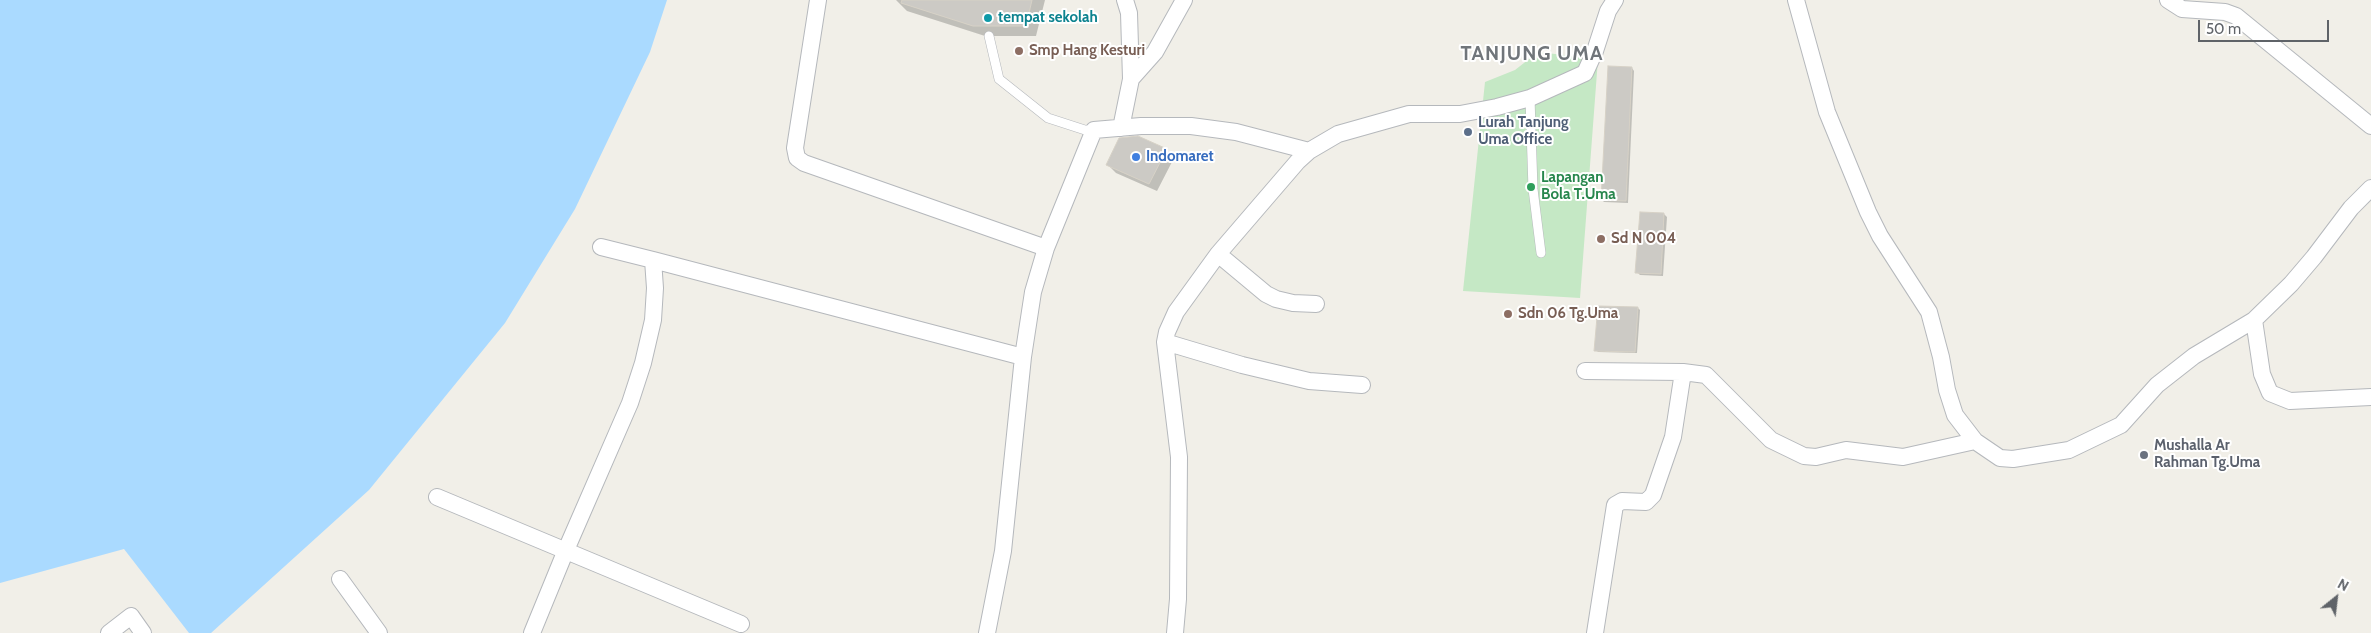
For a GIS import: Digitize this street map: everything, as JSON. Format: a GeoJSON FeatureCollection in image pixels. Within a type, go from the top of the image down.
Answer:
{"type":"FeatureCollection","features":[{"type":"Feature","properties":{"kind":"street"},"geometry":{"type":"LineString","coordinates":[[818,0],[795,148],[797,158],[804,163],[1046,248]]}},
{"type":"Feature","properties":{"kind":"street"},"geometry":{"type":"LineString","coordinates":[[1121,128],[1131,79],[1129,13],[1125,0]]}},
{"type":"Feature","properties":{"kind":"street"},"geometry":{"type":"LineString","coordinates":[[1131,79],[1156,52],[1184,0]]}},
{"type":"Feature","properties":{"kind":"street"},"geometry":{"type":"LineString","coordinates":[[1175,633],[1178,599],[1178,457],[1165,342],[1167,332],[1176,312],[1218,254],[1298,161],[1309,151],[1338,134],[1409,114],[1473,113],[1530,98],[1585,73],[1595,51],[1608,11],[1615,0]]}},
{"type":"Feature","properties":{"kind":"street"},"geometry":{"type":"LineString","coordinates":[[1796,0],[1827,112],[1853,176],[1880,236],[1929,312],[1941,357],[1947,390],[1955,415],[1975,441],[2000,458],[2014,459],[2070,450],[2121,425],[2157,385],[2194,356],[2254,320],[2291,284],[2314,257],[2350,208],[2371,188]]}},
{"type":"Feature","properties":{"kind":"street"},"geometry":{"type":"LineString","coordinates":[[2168,0],[2182,9],[2225,12],[2236,16],[2371,126]]}},
{"type":"Feature","properties":{"kind":"street"},"geometry":{"type":"LineString","coordinates":[[988,633],[1003,551],[1022,357],[1033,292],[1046,248],[1094,130],[1141,126],[1190,126],[1227,131],[1309,151]]}},
{"type":"Feature","properties":{"kind":"street"},"geometry":{"type":"LineString","coordinates":[[601,247],[1022,357]]}},
{"type":"Feature","properties":{"kind":"street"},"geometry":{"type":"LineString","coordinates":[[1218,254],[1266,294],[1276,300],[1293,304],[1316,304]]}},
{"type":"Feature","properties":{"kind":"street"},"geometry":{"type":"LineString","coordinates":[[532,633],[630,404],[643,363],[652,320],[655,288],[654,260]]}},
{"type":"Feature","properties":{"kind":"street"},"geometry":{"type":"LineString","coordinates":[[2254,320],[2262,374],[2270,393],[2290,401],[2371,397]]}},
{"type":"Feature","properties":{"kind":"street"},"geometry":{"type":"LineString","coordinates":[[1165,342],[1242,365],[1308,381],[1362,385]]}},
{"type":"Feature","properties":{"kind":"street"},"geometry":{"type":"LineString","coordinates":[[1585,371],[1683,372],[1706,375],[1772,440],[1804,456],[1816,457],[1846,450],[1903,457],[1975,441]]}},
{"type":"Feature","properties":{"kind":"street"},"geometry":{"type":"LineString","coordinates":[[1595,633],[1615,505],[1622,500],[1646,502],[1653,495],[1673,437],[1683,372]]}},
{"type":"Feature","properties":{"kind":"street"},"geometry":{"type":"LineString","coordinates":[[437,497],[740,624]]}},
{"type":"Feature","properties":{"kind":"street"},"geometry":{"type":"LineString","coordinates":[[340,579],[379,633]]}},
{"type":"Feature","properties":{"kind":"street"},"geometry":{"type":"LineString","coordinates":[[109,633],[131,616],[143,633]]}},
{"type":"Feature","properties":{"kind":"lane"},"geometry":{"type":"LineString","coordinates":[[989,36],[1000,79],[1048,118],[1071,126],[1094,130]]}},
{"type":"Feature","properties":{"kind":"lane"},"geometry":{"type":"LineString","coordinates":[[1530,98],[1533,189],[1541,253]]}},
{"type":"Feature","properties":{"kind":"green space","name":"Lapangan Bola T.Uma"},"geometry":{"type":"Polygon","coordinates":[[[1538,52],[1598,59],[1580,298],[1463,291],[1485,82],[1515,70],[1538,52]]]}},
{"type":"Feature","properties":{"kind":"water"},"geometry":{"type":"Polygon","coordinates":[[[0,0],[667,0],[650,52],[575,209],[505,323],[369,490],[211,633],[189,633],[124,549],[0,583],[0,0]]]}},
{"type":"Feature","properties":{"kind":"building","name":"tempat sekolah"},"geometry":{"type":"Polygon","coordinates":[[[902,0],[1032,0],[1026,26],[973,26],[901,3],[902,0]]]}},
{"type":"Feature","properties":{"kind":"building"},"geometry":{"type":"Polygon","coordinates":[[[1608,66],[1632,67],[1626,201],[1601,200],[1608,66]]]}},
{"type":"Feature","properties":{"kind":"building","name":"Indomaret"},"geometry":{"type":"Polygon","coordinates":[[[1138,136],[1167,149],[1149,184],[1106,165],[1119,138],[1138,136]]]}},
{"type":"Feature","properties":{"kind":"building"},"geometry":{"type":"Polygon","coordinates":[[[1640,212],[1664,213],[1661,274],[1635,273],[1640,212]]]}},
{"type":"Feature","properties":{"kind":"building"},"geometry":{"type":"Polygon","coordinates":[[[1598,306],[1638,307],[1635,352],[1594,351],[1598,306]]]}},
{"type":"Feature","properties":{"kind":"place","name":"tempat sekolah"},"geometry":{"type":"Point","coordinates":[988,18]}},
{"type":"Feature","properties":{"kind":"place","name":"Smp Hang Kesturi"},"geometry":{"type":"Point","coordinates":[1019,51]}},
{"type":"Feature","properties":{"kind":"place","name":"Lurah Tanjung Uma Office"},"geometry":{"type":"Point","coordinates":[1468,132]}},
{"type":"Feature","properties":{"kind":"place","name":"Indomaret"},"geometry":{"type":"Point","coordinates":[1136,157]}},
{"type":"Feature","properties":{"kind":"place","name":"Lapangan Bola T.Uma"},"geometry":{"type":"Point","coordinates":[1531,187]}},
{"type":"Feature","properties":{"kind":"place","name":"Sd N 004"},"geometry":{"type":"Point","coordinates":[1601,239]}},
{"type":"Feature","properties":{"kind":"place","name":"Sdn 06 Tg.Uma"},"geometry":{"type":"Point","coordinates":[1508,314]}},
{"type":"Feature","properties":{"kind":"place","name":"Mushalla Ar Rahman Tg.Uma"},"geometry":{"type":"Point","coordinates":[2144,455]}},
{"type":"Feature","properties":{"kind":"district","name":"TANJUNG UMA"},"geometry":{"type":"Point","coordinates":[1532,54]}}]}
